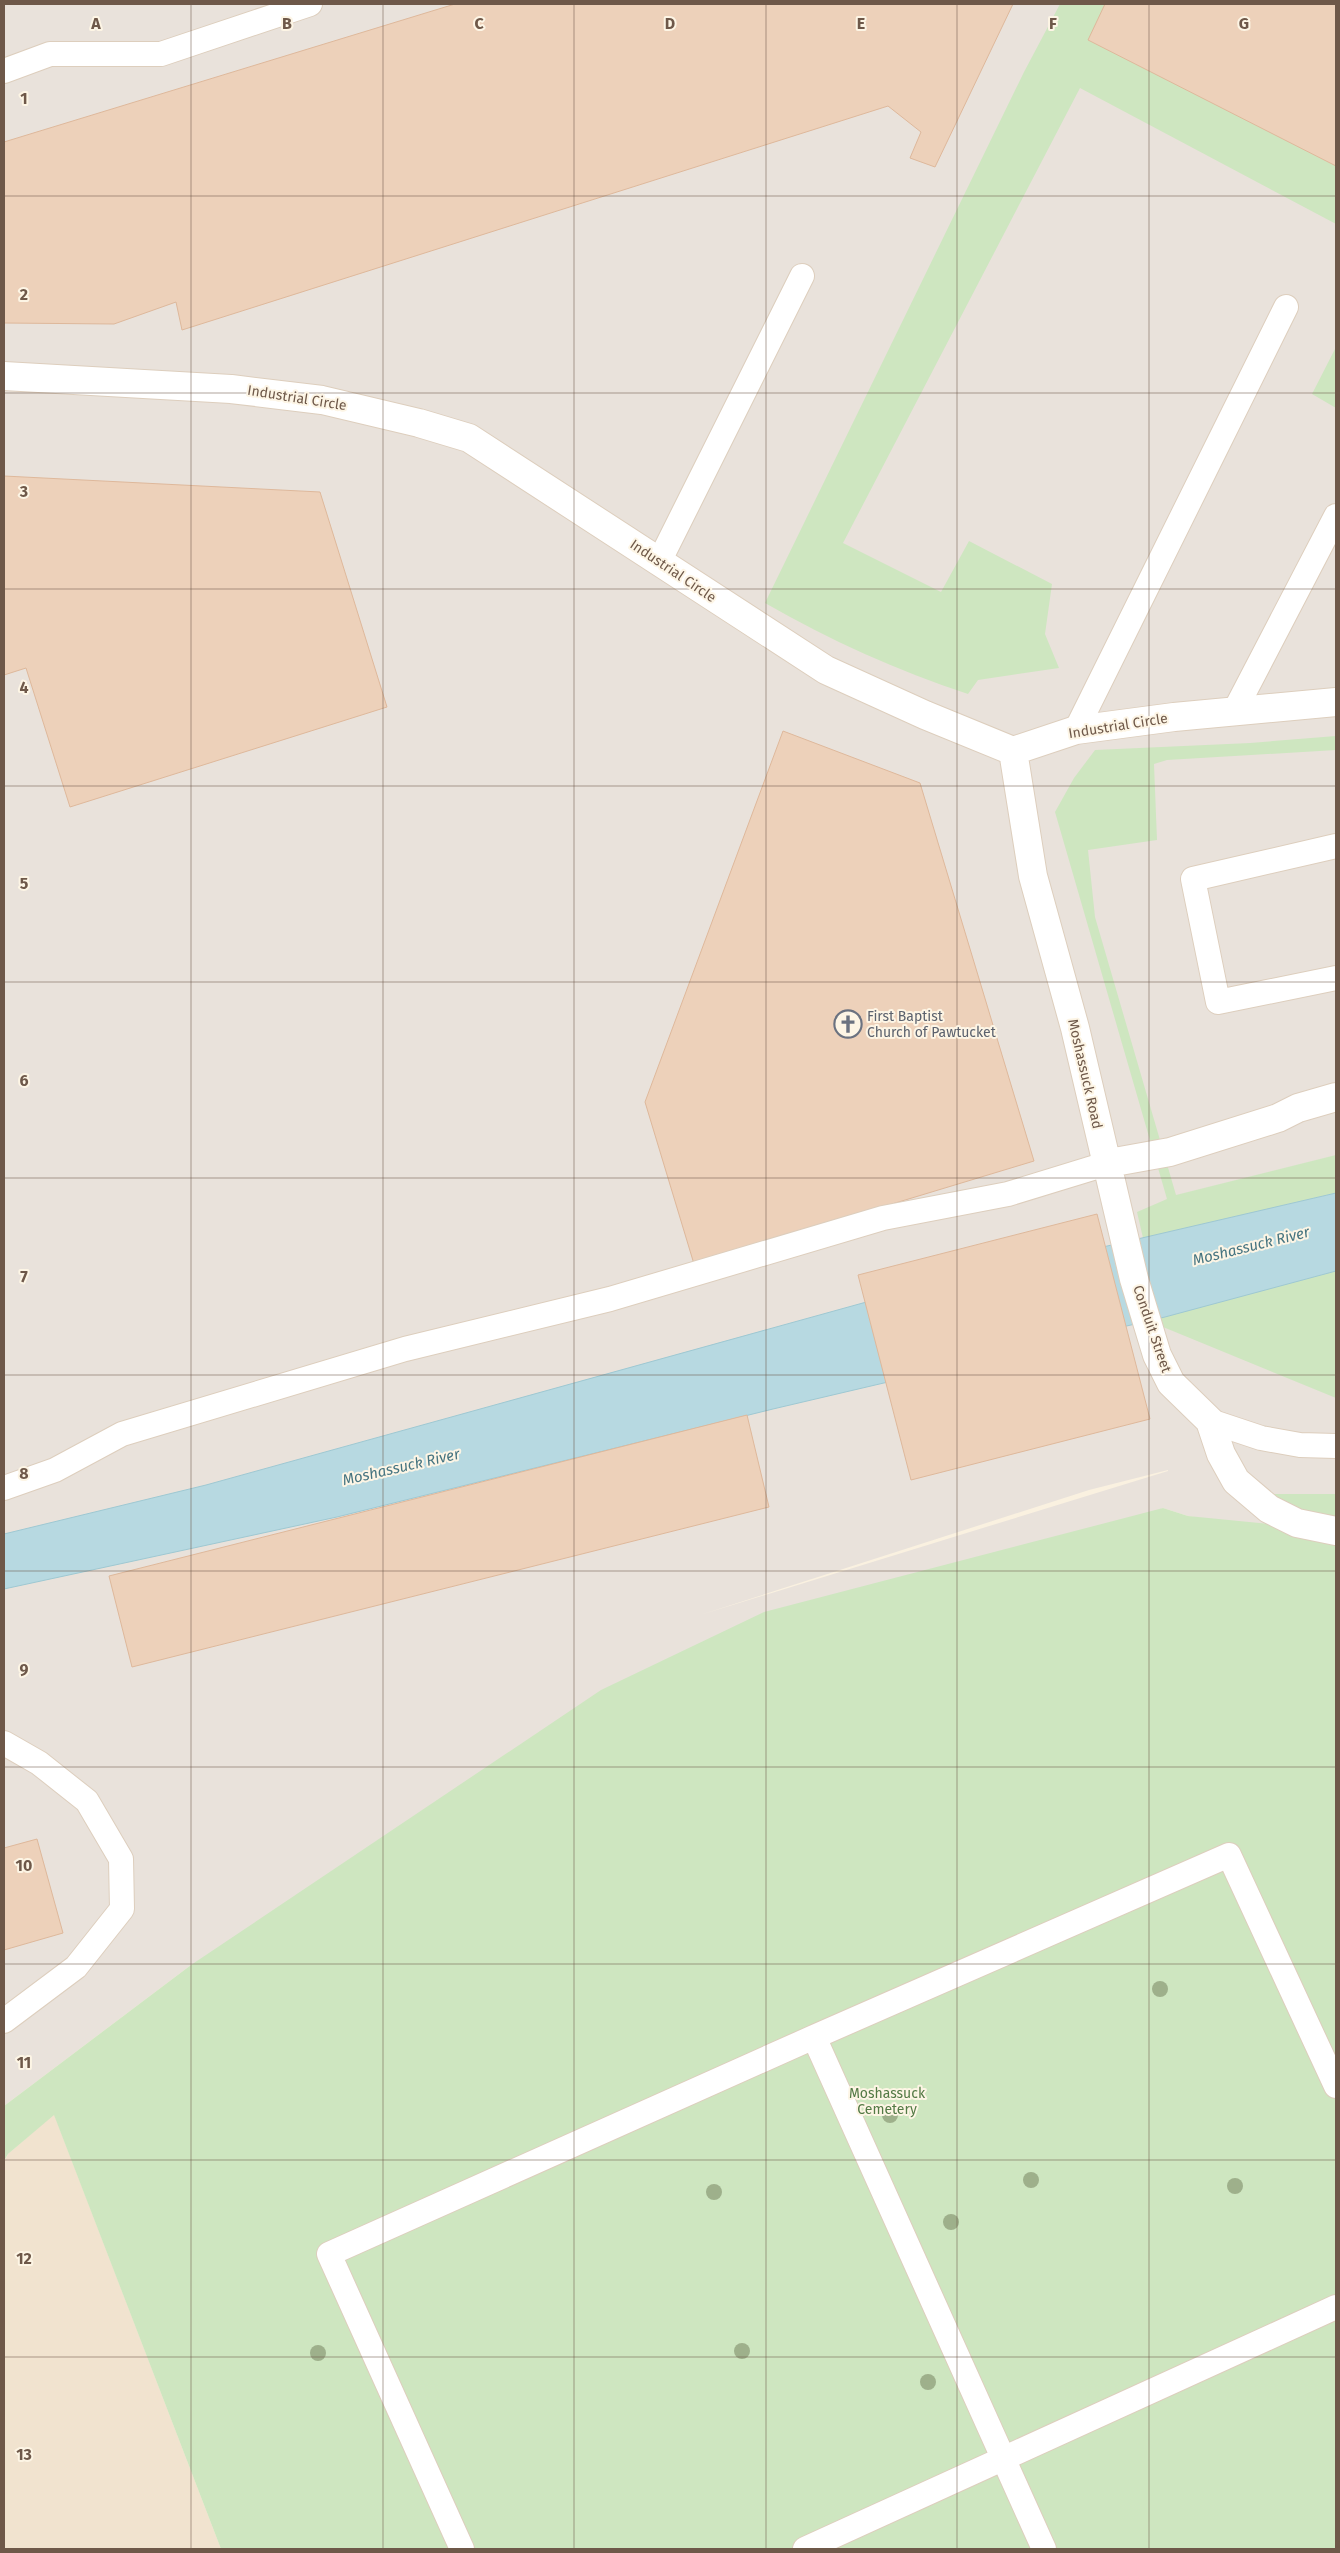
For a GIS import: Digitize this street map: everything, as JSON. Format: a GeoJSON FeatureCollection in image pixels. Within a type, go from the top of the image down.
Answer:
{"type":"FeatureCollection","features":[{"type":"Feature","properties":{"kind":"street","name":"Industrial Circle"},"geometry":{"type":"LineString","coordinates":[[4,376],[231,389],[322,400],[419,423],[469,438],[826,670],[1013,752],[1076,730],[1174,717],[1336,702]]}},
{"type":"Feature","properties":{"kind":"street","name":"Moshassuck Road"},"geometry":{"type":"LineString","coordinates":[[1013,752],[1033,876],[1075,1028],[1096,1123],[1109,1163]]}},
{"type":"Feature","properties":{"kind":"street"},"geometry":{"type":"LineString","coordinates":[[1109,1163],[1170,1152],[1278,1118],[1298,1108],[1336,1097]]}},
{"type":"Feature","properties":{"kind":"street","name":"Conduit Street"},"geometry":{"type":"LineString","coordinates":[[1109,1163],[1134,1279],[1157,1355],[1171,1383],[1210,1421],[1221,1454],[1236,1481],[1269,1509],[1290,1520],[1336,1531]]}},
{"type":"Feature","properties":{"kind":"lane"},"geometry":{"type":"LineString","coordinates":[[4,71],[50,54],[161,54],[310,4]]}},
{"type":"Feature","properties":{"kind":"lane"},"geometry":{"type":"LineString","coordinates":[[659,562],[802,276]]}},
{"type":"Feature","properties":{"kind":"lane"},"geometry":{"type":"LineString","coordinates":[[1076,730],[1286,307]]}},
{"type":"Feature","properties":{"kind":"lane"},"geometry":{"type":"LineString","coordinates":[[1234,712],[1336,516]]}},
{"type":"Feature","properties":{"kind":"lane"},"geometry":{"type":"LineString","coordinates":[[1336,846],[1193,879],[1218,1002],[1336,978]]}},
{"type":"Feature","properties":{"kind":"lane"},"geometry":{"type":"LineString","coordinates":[[4,1488],[55,1470],[122,1434],[396,1352],[610,1298],[884,1218],[1008,1194],[1109,1163]]}},
{"type":"Feature","properties":{"kind":"lane"},"geometry":{"type":"LineString","coordinates":[[1210,1421],[1262,1438],[1300,1444],[1336,1446]]}},
{"type":"Feature","properties":{"kind":"lane"},"geometry":{"type":"LineString","coordinates":[[4,1742],[40,1764],[88,1801],[121,1859],[122,1909],[76,1966],[4,2021]]}},
{"type":"Feature","properties":{"kind":"lane"},"geometry":{"type":"LineString","coordinates":[[462,2549],[329,2254],[814,2037],[1229,1855],[1336,2086]]}},
{"type":"Feature","properties":{"kind":"lane"},"geometry":{"type":"LineString","coordinates":[[814,2037],[1044,2549]]}},
{"type":"Feature","properties":{"kind":"lane"},"geometry":{"type":"LineString","coordinates":[[805,2549],[1336,2307]]}},
{"type":"Feature","properties":{"kind":"shaded area"},"geometry":{"type":"Polygon","coordinates":[[[4,4],[1336,4],[1336,1193],[1116,1244],[1165,1317],[1336,1271],[1336,1541],[1188,1516],[1163,1508],[191,1965],[4,2106],[4,4]],[[1168,1471],[1089,1490],[700,1615],[1168,1471]]]}},
{"type":"Feature","properties":{"kind":"shaded area"},"geometry":{"type":"Polygon","coordinates":[[[54,2114],[221,2549],[4,2549],[4,2162],[8,2154],[54,2114]]]}},
{"type":"Feature","properties":{"kind":"green space"},"geometry":{"type":"Polygon","coordinates":[[[1060,4],[1336,4],[1336,224],[1080,88],[843,543],[941,592],[969,541],[1052,584],[1045,634],[1059,668],[978,680],[968,694],[864,654],[814,630],[765,603],[1024,72],[1060,4]]]}},
{"type":"Feature","properties":{"kind":"green space"},"geometry":{"type":"Polygon","coordinates":[[[1336,347],[1336,408],[1312,394],[1336,347]]]}},
{"type":"Feature","properties":{"kind":"green space"},"geometry":{"type":"Polygon","coordinates":[[[1336,736],[1336,750],[1167,760],[1154,764],[1157,840],[1088,850],[1095,917],[1176,1195],[1336,1155],[1336,1193],[1143,1238],[1137,1212],[1167,1199],[1055,812],[1074,778],[1095,750],[1250,743],[1336,736]]]}},
{"type":"Feature","properties":{"kind":"green space"},"geometry":{"type":"Polygon","coordinates":[[[1336,1271],[1336,1398],[1146,1320],[1336,1271]]]}},
{"type":"Feature","properties":{"kind":"green space","name":"Moshassuck Cemetery"},"geometry":{"type":"Polygon","coordinates":[[[1252,1494],[1336,1494],[1336,2549],[221,2549],[54,2115],[8,2154],[4,2161],[4,2106],[191,1965],[601,1690],[764,1612],[1163,1508],[1188,1516],[1322,1529],[1252,1494]]]}},
{"type":"Feature","properties":{"kind":"water","name":"Moshassuck River"},"geometry":{"type":"Polygon","coordinates":[[[1336,1193],[1336,1271],[1165,1317],[773,1409],[337,1517],[4,1589],[4,1534],[206,1485],[870,1301],[1336,1193]]]}},
{"type":"Feature","properties":{"kind":"building"},"geometry":{"type":"Polygon","coordinates":[[[455,4],[1013,4],[935,167],[910,158],[921,132],[888,106],[182,330],[176,302],[114,324],[4,323],[4,142],[455,4]]]}},
{"type":"Feature","properties":{"kind":"building"},"geometry":{"type":"Polygon","coordinates":[[[1105,4],[1336,4],[1336,166],[1088,40],[1105,4]]]}},
{"type":"Feature","properties":{"kind":"building"},"geometry":{"type":"Polygon","coordinates":[[[4,476],[320,492],[387,707],[70,807],[26,668],[4,675],[4,476]]]}},
{"type":"Feature","properties":{"kind":"building"},"geometry":{"type":"Polygon","coordinates":[[[783,731],[920,783],[1034,1161],[694,1264],[645,1102],[783,731]]]}},
{"type":"Feature","properties":{"kind":"building"},"geometry":{"type":"Polygon","coordinates":[[[1097,1214],[1150,1419],[911,1480],[858,1275],[1097,1214]]]}},
{"type":"Feature","properties":{"kind":"building"},"geometry":{"type":"Polygon","coordinates":[[[747,1415],[769,1507],[132,1667],[109,1576],[747,1415]]]}},
{"type":"Feature","properties":{"kind":"building"},"geometry":{"type":"Polygon","coordinates":[[[37,1839],[63,1933],[4,1950],[4,1848],[37,1839]]]}},
{"type":"Feature","properties":{"kind":"place","name":"First Baptist Church of Pawtucket"},"geometry":{"type":"Point","coordinates":[848,1024]}}]}
